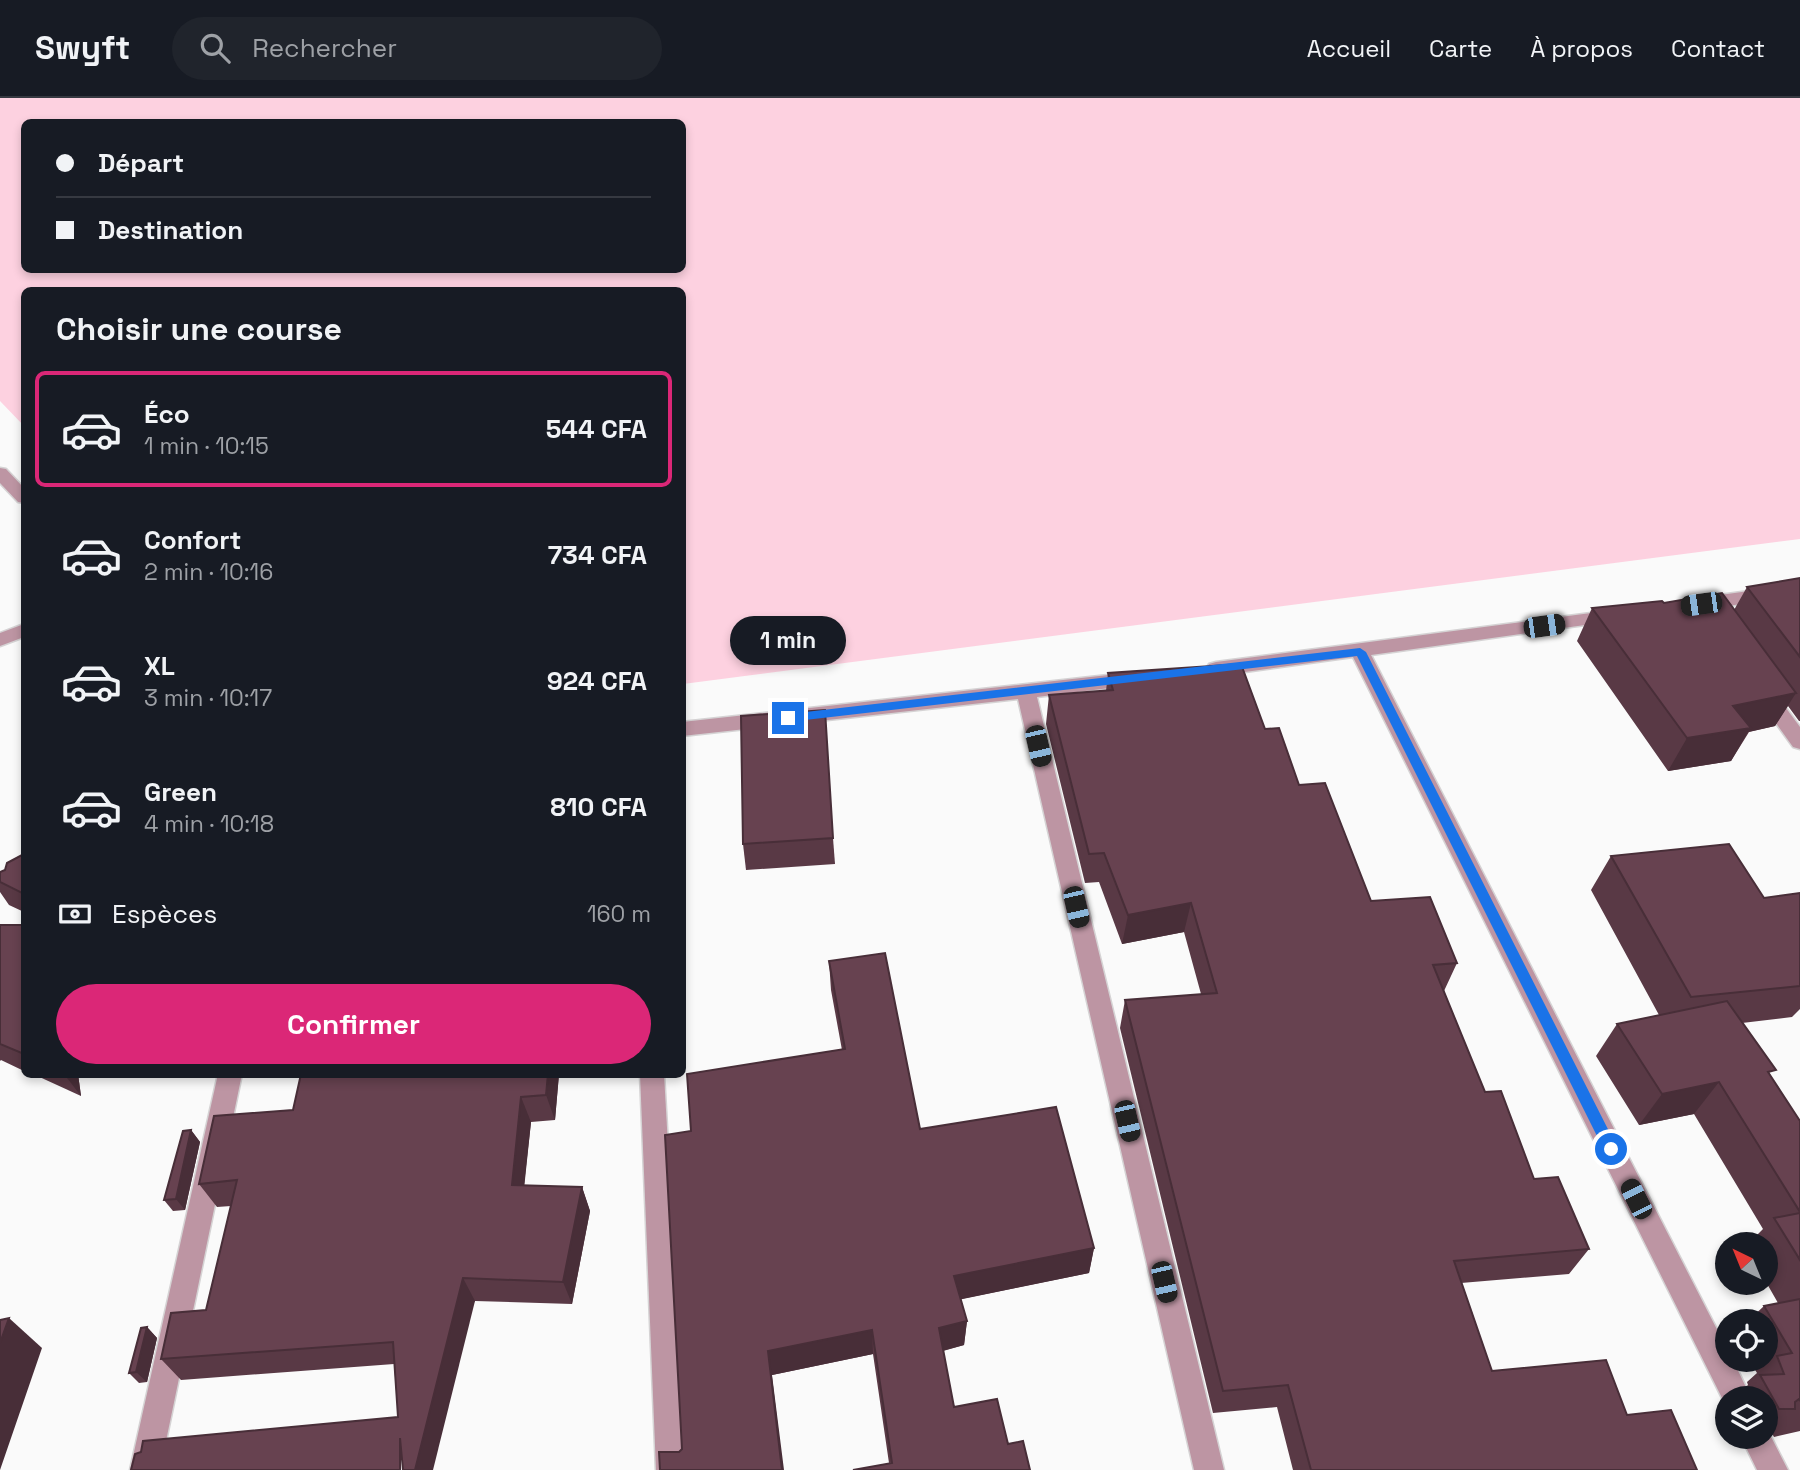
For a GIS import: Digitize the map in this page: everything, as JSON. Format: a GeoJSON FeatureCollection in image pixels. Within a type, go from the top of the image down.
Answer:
{"type":"FeatureCollection","features":[{"type":"Feature","properties":{"kind":"street"},"geometry":{"type":"LineString","coordinates":[[0,473],[21,495]]}},
{"type":"Feature","properties":{"kind":"street"},"geometry":{"type":"LineString","coordinates":[[1674,608],[1800,590]]}},
{"type":"Feature","properties":{"kind":"street"},"geometry":{"type":"LineString","coordinates":[[1701,604],[1716,625]]}},
{"type":"Feature","properties":{"kind":"street"},"geometry":{"type":"LineString","coordinates":[[1200,671],[1360,652],[1633,613]]}},
{"type":"Feature","properties":{"kind":"street"},"geometry":{"type":"LineString","coordinates":[[0,640],[21,631]]}},
{"type":"Feature","properties":{"kind":"street"},"geometry":{"type":"LineString","coordinates":[[1360,652],[1731,1386]]}},
{"type":"Feature","properties":{"kind":"street"},"geometry":{"type":"LineString","coordinates":[[686,729],[1160,676]]}},
{"type":"Feature","properties":{"kind":"street"},"geometry":{"type":"LineString","coordinates":[[1754,678],[1800,742]]}},
{"type":"Feature","properties":{"kind":"street"},"geometry":{"type":"LineString","coordinates":[[1026,692],[1209,1470]]}},
{"type":"Feature","properties":{"kind":"street"},"geometry":{"type":"LineString","coordinates":[[145,1470],[229,1078]]}},
{"type":"Feature","properties":{"kind":"street"},"geometry":{"type":"LineString","coordinates":[[652,1078],[671,1470]]}},
{"type":"Feature","properties":{"kind":"street"},"geometry":{"type":"LineString","coordinates":[[1762,1449],[1773,1470]]}},
{"type":"Feature","properties":{"kind":"shaded area"},"geometry":{"type":"Polygon","coordinates":[[[0,98],[1800,98],[1800,539],[686,684],[686,287],[21,287],[21,423],[0,401],[0,98]]]}},
{"type":"Feature","properties":{"kind":"building"},"geometry":{"type":"Polygon","coordinates":[[[1800,578],[1800,657],[1747,587],[1800,578]]]}},
{"type":"Feature","properties":{"kind":"building"},"geometry":{"type":"Polygon","coordinates":[[[1722,593],[1796,693],[1733,706],[1751,728],[1687,738],[1592,608],[1662,601],[1664,603],[1722,593]]]}},
{"type":"Feature","properties":{"kind":"building"},"geometry":{"type":"Polygon","coordinates":[[[1241,664],[1265,729],[1279,728],[1299,785],[1325,783],[1371,901],[1430,897],[1457,963],[1433,965],[1485,1092],[1501,1091],[1534,1179],[1558,1177],[1589,1249],[1454,1261],[1492,1371],[1606,1360],[1627,1415],[1671,1410],[1697,1470],[1311,1470],[1288,1385],[1223,1391],[1125,1000],[1217,993],[1191,903],[1128,915],[1104,853],[1089,854],[1049,695],[1113,690],[1108,673],[1241,664]]]}},
{"type":"Feature","properties":{"kind":"building"},"geometry":{"type":"Polygon","coordinates":[[[825,710],[833,838],[743,844],[741,716],[825,710]]]}},
{"type":"Feature","properties":{"kind":"building"},"geometry":{"type":"Polygon","coordinates":[[[1729,844],[1764,898],[1800,893],[1800,986],[1691,997],[1611,856],[1729,844]]]}},
{"type":"Feature","properties":{"kind":"building"},"geometry":{"type":"Polygon","coordinates":[[[21,856],[21,892],[0,882],[0,872],[5,870],[7,863],[21,856]]]}},
{"type":"Feature","properties":{"kind":"building"},"geometry":{"type":"Polygon","coordinates":[[[0,925],[21,925],[21,1053],[0,1044],[0,925]]]}},
{"type":"Feature","properties":{"kind":"building"},"geometry":{"type":"Polygon","coordinates":[[[885,953],[920,1129],[1056,1107],[1094,1248],[954,1276],[967,1321],[939,1328],[954,1407],[997,1399],[1008,1444],[1023,1441],[1030,1470],[853,1470],[892,1463],[872,1330],[768,1351],[782,1470],[660,1470],[659,1452],[679,1452],[682,1449],[665,1135],[691,1131],[687,1074],[845,1049],[829,961],[885,953]]]}},
{"type":"Feature","properties":{"kind":"building"},"geometry":{"type":"Polygon","coordinates":[[[1727,1001],[1776,1070],[1768,1072],[1800,1121],[1800,1212],[1719,1082],[1662,1094],[1617,1024],[1727,1001]]]}},
{"type":"Feature","properties":{"kind":"building"},"geometry":{"type":"Polygon","coordinates":[[[300,1078],[548,1078],[546,1095],[521,1097],[512,1185],[582,1187],[563,1282],[463,1278],[415,1470],[403,1470],[400,1438],[400,1470],[131,1470],[135,1454],[141,1452],[143,1441],[398,1417],[393,1342],[161,1359],[171,1313],[206,1310],[237,1180],[199,1184],[214,1116],[293,1110],[300,1078]]]}},
{"type":"Feature","properties":{"kind":"building"},"geometry":{"type":"Polygon","coordinates":[[[191,1130],[176,1199],[164,1200],[183,1131],[191,1130]]]}},
{"type":"Feature","properties":{"kind":"building"},"geometry":{"type":"Polygon","coordinates":[[[1800,1213],[1800,1260],[1774,1218],[1800,1213]]]}},
{"type":"Feature","properties":{"kind":"building"},"geometry":{"type":"Polygon","coordinates":[[[1800,1299],[1800,1401],[1799,1399],[1795,1402],[1795,1409],[1779,1409],[1778,1386],[1766,1386],[1760,1375],[1784,1374],[1778,1356],[1792,1353],[1778,1330],[1778,1309],[1766,1309],[1764,1306],[1800,1299]]]}},
{"type":"Feature","properties":{"kind":"building"},"geometry":{"type":"Polygon","coordinates":[[[9,1318],[0,1343],[0,1320],[9,1318]]]}},
{"type":"Feature","properties":{"kind":"building"},"geometry":{"type":"Polygon","coordinates":[[[147,1327],[136,1372],[129,1373],[141,1328],[147,1327]]]}},
{"type":"Feature","properties":{"kind":"route"},"geometry":{"type":"LineString","coordinates":[[788,718],[1360,652],[1611,1149]]}}]}
